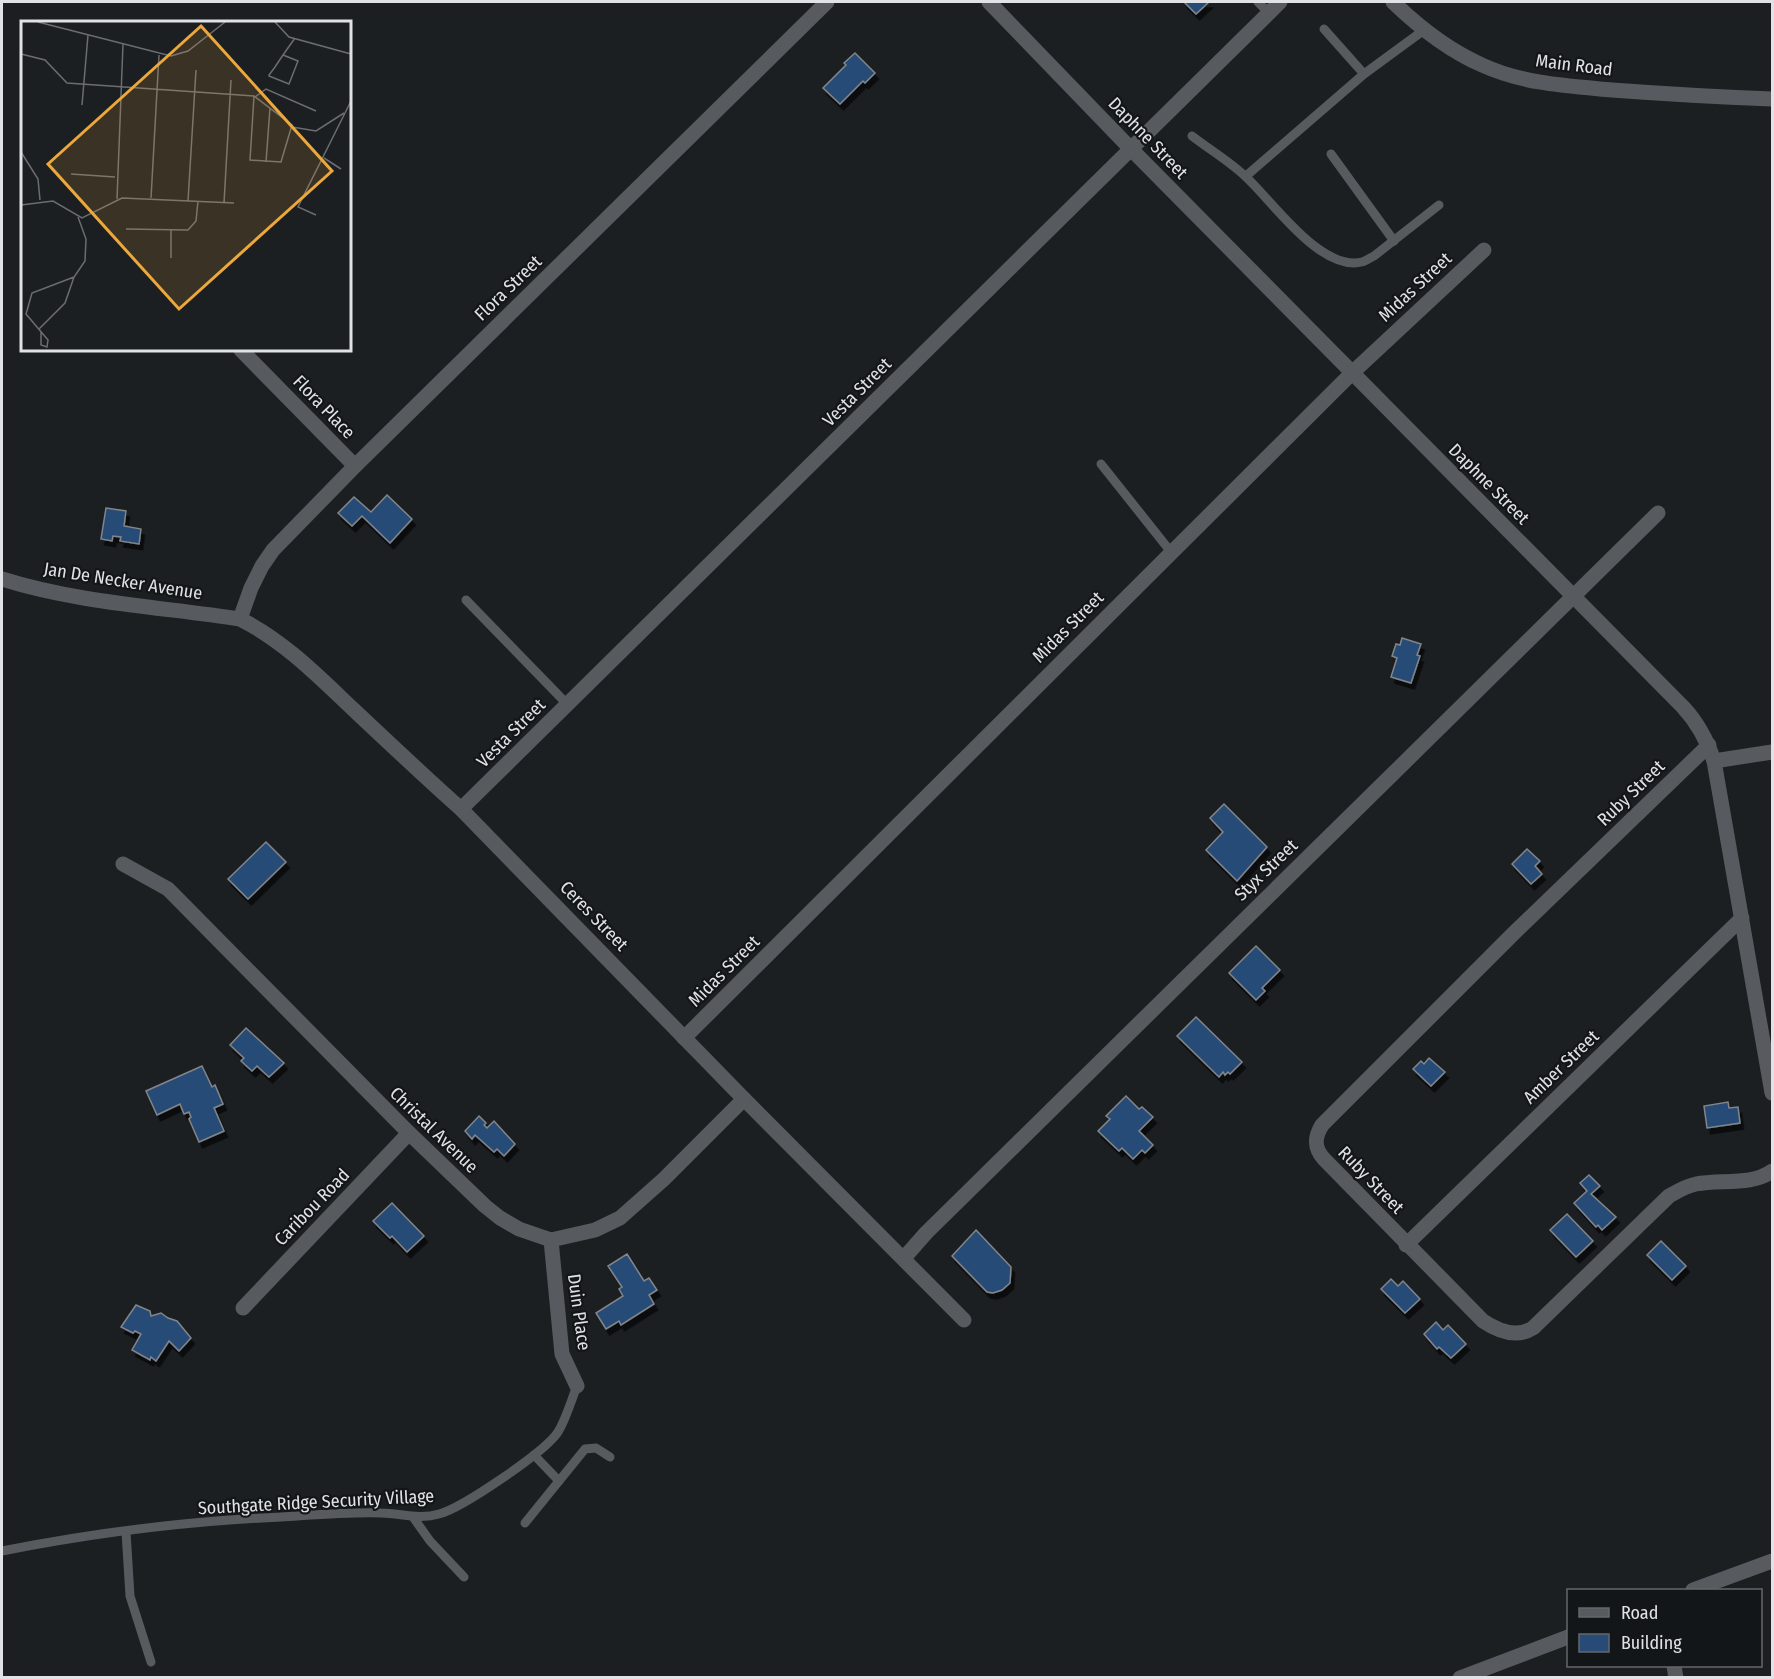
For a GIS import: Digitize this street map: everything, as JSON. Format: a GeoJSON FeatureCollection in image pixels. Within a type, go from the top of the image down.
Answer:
{"type":"FeatureCollection","features":[{"type":"Feature","properties":{"kind":"street","name":"Flora Street"},"geometry":{"type":"LineString","coordinates":[[240,618],[251,588],[273,550],[355,466],[827,2]]}},
{"type":"Feature","properties":{"kind":"street","name":"Daphne Street"},"geometry":{"type":"LineString","coordinates":[[989,2],[1131,149],[1690,714],[1709,746],[1714,761],[1773,1093]]}},
{"type":"Feature","properties":{"kind":"street","name":"Vesta Street"},"geometry":{"type":"LineString","coordinates":[[461,809],[1280,2]]}},
{"type":"Feature","properties":{"kind":"street","name":"Main Road"},"geometry":{"type":"LineString","coordinates":[[1393,2],[1424,30],[1465,56],[1484,66],[1545,84],[1673,95],[1773,99]]}},
{"type":"Feature","properties":{"kind":"street","name":"Midas Street"},"geometry":{"type":"LineString","coordinates":[[684,1038],[1352,373],[1484,250]]}},
{"type":"Feature","properties":{"kind":"street","name":"Flora Place"},"geometry":{"type":"LineString","coordinates":[[242,351],[355,466]]}},
{"type":"Feature","properties":{"kind":"street","name":"Styx Street"},"geometry":{"type":"LineString","coordinates":[[904,1258],[926,1233],[1210,952],[1658,513]]}},
{"type":"Feature","properties":{"kind":"street","name":"Jan De Necker Avenue"},"geometry":{"type":"LineString","coordinates":[[2,579],[35,588],[99,600],[240,618]]}},
{"type":"Feature","properties":{"kind":"street","name":"Ceres Street"},"geometry":{"type":"LineString","coordinates":[[240,618],[268,633],[314,672],[461,809],[964,1320]]}},
{"type":"Feature","properties":{"kind":"street","name":"Ruby Street"},"geometry":{"type":"LineString","coordinates":[[1709,746],[1514,933],[1322,1125],[1316,1134],[1315,1141],[1320,1155],[1483,1321],[1502,1331],[1526,1333],[1545,1318],[1669,1196],[1696,1184],[1768,1174]]}},
{"type":"Feature","properties":{"kind":"street"},"geometry":{"type":"LineString","coordinates":[[1714,761],[1773,752]]}},
{"type":"Feature","properties":{"kind":"street","name":"Christal Avenue"},"geometry":{"type":"LineString","coordinates":[[123,864],[168,889],[409,1133],[485,1206],[519,1229],[551,1240]]}},
{"type":"Feature","properties":{"kind":"street","name":"Amber Street"},"geometry":{"type":"LineString","coordinates":[[1406,1245],[1742,918]]}},
{"type":"Feature","properties":{"kind":"street"},"geometry":{"type":"LineString","coordinates":[[551,1240],[595,1230],[620,1218],[664,1179],[744,1099]]}},
{"type":"Feature","properties":{"kind":"street","name":"Caribou Road"},"geometry":{"type":"LineString","coordinates":[[243,1308],[409,1133]]}},
{"type":"Feature","properties":{"kind":"street","name":"Duin Place"},"geometry":{"type":"LineString","coordinates":[[551,1240],[562,1354],[577,1386]]}},
{"type":"Feature","properties":{"kind":"street"},"geometry":{"type":"LineString","coordinates":[[1696,1589],[1773,1561]]}},
{"type":"Feature","properties":{"kind":"street"},"geometry":{"type":"LineString","coordinates":[[1464,1677],[1567,1638]]}},
{"type":"Feature","properties":{"kind":"lane"},"geometry":{"type":"LineString","coordinates":[[1258,2],[1269,13]]}},
{"type":"Feature","properties":{"kind":"lane"},"geometry":{"type":"LineString","coordinates":[[1324,29],[1364,74]]}},
{"type":"Feature","properties":{"kind":"lane"},"geometry":{"type":"LineString","coordinates":[[1246,176],[1364,74],[1424,30]]}},
{"type":"Feature","properties":{"kind":"lane"},"geometry":{"type":"LineString","coordinates":[[1192,136],[1246,176],[1293,228],[1312,245],[1351,263],[1362,262],[1374,256],[1439,205]]}},
{"type":"Feature","properties":{"kind":"lane"},"geometry":{"type":"LineString","coordinates":[[1331,154],[1394,241]]}},
{"type":"Feature","properties":{"kind":"lane"},"geometry":{"type":"LineString","coordinates":[[1101,464],[1171,552]]}},
{"type":"Feature","properties":{"kind":"lane"},"geometry":{"type":"LineString","coordinates":[[466,600],[568,705]]}},
{"type":"Feature","properties":{"kind":"lane","name":"Southgate Ridge Security Village"},"geometry":{"type":"LineString","coordinates":[[2,1551],[56,1540],[279,1517],[379,1513],[413,1517],[437,1515],[460,1505],[534,1455],[558,1432],[577,1386]]}},
{"type":"Feature","properties":{"kind":"lane"},"geometry":{"type":"LineString","coordinates":[[525,1523],[585,1449],[596,1448],[610,1457]]}},
{"type":"Feature","properties":{"kind":"lane"},"geometry":{"type":"LineString","coordinates":[[534,1455],[559,1481]]}},
{"type":"Feature","properties":{"kind":"lane"},"geometry":{"type":"LineString","coordinates":[[413,1517],[430,1541],[464,1577]]}},
{"type":"Feature","properties":{"kind":"lane"},"geometry":{"type":"LineString","coordinates":[[126,1532],[130,1596],[151,1662]]}},
{"type":"Feature","properties":{"kind":"building"},"geometry":{"type":"Polygon","coordinates":[[[1184,2],[1209,2],[1196,14],[1184,2]]]}},
{"type":"Feature","properties":{"kind":"building"},"geometry":{"type":"Polygon","coordinates":[[[855,53],[875,73],[865,83],[863,81],[840,104],[823,88],[855,53]]]}},
{"type":"Feature","properties":{"kind":"building"},"geometry":{"type":"Polygon","coordinates":[[[387,495],[412,519],[390,543],[362,516],[352,526],[338,513],[354,497],[371,512],[387,495]]]}},
{"type":"Feature","properties":{"kind":"building"},"geometry":{"type":"Polygon","coordinates":[[[106,508],[126,511],[124,526],[141,529],[139,544],[120,541],[121,537],[113,536],[112,541],[101,539],[106,508]]]}},
{"type":"Feature","properties":{"kind":"building"},"geometry":{"type":"Polygon","coordinates":[[[1402,638],[1421,644],[1417,655],[1420,656],[1411,683],[1391,677],[1397,658],[1392,656],[1396,644],[1400,645],[1402,638]]]}},
{"type":"Feature","properties":{"kind":"building"},"geometry":{"type":"Polygon","coordinates":[[[1224,804],[1267,847],[1237,881],[1206,850],[1223,832],[1210,818],[1224,804]]]}},
{"type":"Feature","properties":{"kind":"building"},"geometry":{"type":"Polygon","coordinates":[[[266,842],[286,862],[248,899],[228,879],[266,842]]]}},
{"type":"Feature","properties":{"kind":"building"},"geometry":{"type":"Polygon","coordinates":[[[1527,849],[1540,861],[1535,866],[1542,874],[1531,884],[1512,864],[1527,849]]]}},
{"type":"Feature","properties":{"kind":"building"},"geometry":{"type":"Polygon","coordinates":[[[1256,946],[1280,970],[1262,988],[1265,991],[1256,1000],[1229,973],[1256,946]]]}},
{"type":"Feature","properties":{"kind":"building"},"geometry":{"type":"Polygon","coordinates":[[[1196,1017],[1242,1062],[1230,1074],[1228,1072],[1225,1075],[1223,1072],[1219,1077],[1177,1036],[1196,1017]]]}},
{"type":"Feature","properties":{"kind":"building"},"geometry":{"type":"Polygon","coordinates":[[[246,1028],[284,1063],[269,1077],[257,1066],[252,1071],[241,1061],[244,1058],[230,1045],[246,1028]]]}},
{"type":"Feature","properties":{"kind":"building"},"geometry":{"type":"Polygon","coordinates":[[[1429,1058],[1445,1072],[1431,1086],[1413,1069],[1421,1061],[1424,1064],[1429,1058]]]}},
{"type":"Feature","properties":{"kind":"building"},"geometry":{"type":"Polygon","coordinates":[[[202,1066],[212,1087],[215,1085],[223,1104],[214,1108],[224,1131],[199,1142],[189,1119],[191,1117],[189,1112],[184,1114],[180,1104],[157,1115],[146,1091],[202,1066]]]}},
{"type":"Feature","properties":{"kind":"building"},"geometry":{"type":"Polygon","coordinates":[[[1126,1096],[1139,1109],[1142,1107],[1153,1117],[1139,1131],[1153,1145],[1145,1153],[1142,1150],[1133,1159],[1122,1148],[1119,1151],[1098,1131],[1110,1119],[1106,1116],[1126,1096]]]}},
{"type":"Feature","properties":{"kind":"building"},"geometry":{"type":"Polygon","coordinates":[[[1728,1102],[1729,1108],[1738,1107],[1740,1123],[1707,1128],[1704,1106],[1728,1102]]]}},
{"type":"Feature","properties":{"kind":"building"},"geometry":{"type":"Polygon","coordinates":[[[479,1116],[486,1123],[484,1125],[487,1128],[494,1121],[515,1144],[504,1156],[497,1149],[494,1152],[475,1135],[472,1139],[465,1131],[479,1116]]]}},
{"type":"Feature","properties":{"kind":"building"},"geometry":{"type":"Polygon","coordinates":[[[1589,1175],[1600,1186],[1591,1194],[1616,1217],[1602,1230],[1598,1225],[1596,1227],[1574,1203],[1587,1191],[1580,1183],[1589,1175]]]}},
{"type":"Feature","properties":{"kind":"building"},"geometry":{"type":"Polygon","coordinates":[[[392,1203],[424,1236],[407,1252],[373,1221],[392,1203]]]}},
{"type":"Feature","properties":{"kind":"building"},"geometry":{"type":"Polygon","coordinates":[[[1567,1214],[1593,1241],[1576,1257],[1550,1230],[1567,1214]]]}},
{"type":"Feature","properties":{"kind":"building"},"geometry":{"type":"Polygon","coordinates":[[[976,1230],[1011,1267],[1010,1283],[1002,1290],[987,1292],[952,1256],[976,1230]]]}},
{"type":"Feature","properties":{"kind":"building"},"geometry":{"type":"Polygon","coordinates":[[[1661,1241],[1686,1266],[1672,1280],[1647,1255],[1661,1241]]]}},
{"type":"Feature","properties":{"kind":"building"},"geometry":{"type":"Polygon","coordinates":[[[627,1254],[644,1281],[649,1278],[657,1290],[649,1295],[654,1304],[621,1325],[619,1321],[606,1329],[596,1313],[623,1296],[619,1289],[622,1287],[608,1266],[627,1254]]]}},
{"type":"Feature","properties":{"kind":"building"},"geometry":{"type":"Polygon","coordinates":[[[1391,1279],[1398,1286],[1403,1281],[1420,1299],[1405,1313],[1381,1289],[1391,1279]]]}},
{"type":"Feature","properties":{"kind":"building"},"geometry":{"type":"Polygon","coordinates":[[[136,1305],[150,1311],[151,1316],[161,1313],[177,1321],[191,1338],[179,1351],[169,1341],[156,1361],[132,1350],[141,1334],[121,1327],[136,1305]]]}},
{"type":"Feature","properties":{"kind":"building"},"geometry":{"type":"Polygon","coordinates":[[[1436,1322],[1443,1330],[1448,1325],[1466,1344],[1451,1358],[1439,1347],[1437,1349],[1424,1334],[1436,1322]]]}}]}
